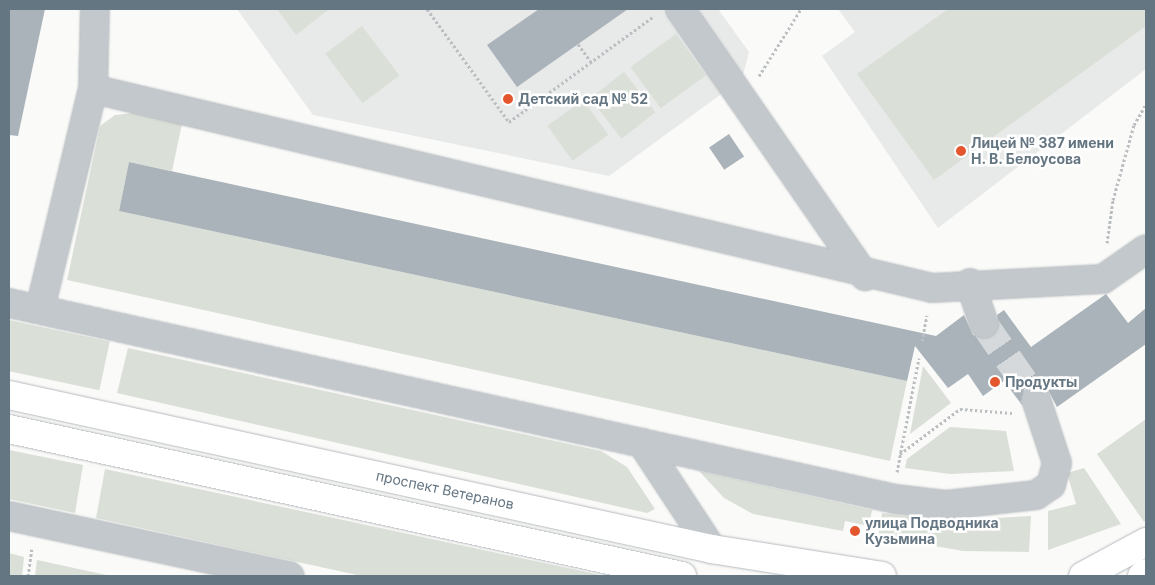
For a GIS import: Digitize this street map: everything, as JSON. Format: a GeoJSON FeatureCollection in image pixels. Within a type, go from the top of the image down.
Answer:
{"type":"FeatureCollection","features":[{"type":"Feature","properties":{"kind":"main road","name":"проспект Ветеранов"},"geometry":{"type":"LineString","coordinates":[[9,395],[712,549],[882,576]]}},
{"type":"Feature","properties":{"kind":"main road"},"geometry":{"type":"LineString","coordinates":[[9,430],[682,576]]}},
{"type":"Feature","properties":{"kind":"main road"},"geometry":{"type":"LineString","coordinates":[[1087,576],[1146,542]]}},
{"type":"Feature","properties":{"kind":"main road"},"geometry":{"type":"LineString","coordinates":[[1142,576],[1146,573]]}},
{"type":"Feature","properties":{"kind":"street"},"geometry":{"type":"LineString","coordinates":[[40,309],[93,90],[95,9]]}},
{"type":"Feature","properties":{"kind":"street"},"geometry":{"type":"LineString","coordinates":[[668,11],[745,97],[865,276]]}},
{"type":"Feature","properties":{"kind":"street"},"geometry":{"type":"LineString","coordinates":[[93,90],[865,276],[932,288],[970,283],[1103,279],[1146,250]]}},
{"type":"Feature","properties":{"kind":"street"},"geometry":{"type":"LineString","coordinates":[[970,283],[984,324]]}},
{"type":"Feature","properties":{"kind":"street"},"geometry":{"type":"LineString","coordinates":[[9,304],[40,309],[895,499],[946,505],[993,503],[1036,495],[1050,485],[1057,463],[1039,407]]}},
{"type":"Feature","properties":{"kind":"street"},"geometry":{"type":"LineString","coordinates":[[642,443],[712,549]]}},
{"type":"Feature","properties":{"kind":"street"},"geometry":{"type":"LineString","coordinates":[[9,516],[258,573],[290,576]]}},
{"type":"Feature","properties":{"kind":"path"},"geometry":{"type":"LineString","coordinates":[[427,9],[509,122],[591,62],[668,11]]}},
{"type":"Feature","properties":{"kind":"path"},"geometry":{"type":"LineString","coordinates":[[745,97],[801,9]]}},
{"type":"Feature","properties":{"kind":"path"},"geometry":{"type":"LineString","coordinates":[[578,44],[591,62]]}},
{"type":"Feature","properties":{"kind":"path"},"geometry":{"type":"LineString","coordinates":[[1103,279],[1113,200],[1134,125],[1146,104]]}},
{"type":"Feature","properties":{"kind":"path"},"geometry":{"type":"LineString","coordinates":[[896,475],[919,358]]}},
{"type":"Feature","properties":{"kind":"path"},"geometry":{"type":"LineString","coordinates":[[900,454],[960,409],[1039,407]]}},
{"type":"Feature","properties":{"kind":"path"},"geometry":{"type":"LineString","coordinates":[[28,576],[32,549]]}},
{"type":"Feature","properties":{"kind":"shaded area","name":"Детский сад № 52"},"geometry":{"type":"Polygon","coordinates":[[[237,9],[718,9],[749,52],[743,75],[735,84],[609,176],[313,115],[237,9]]]}},
{"type":"Feature","properties":{"kind":"shaded area"},"geometry":{"type":"Polygon","coordinates":[[[277,9],[329,9],[296,35],[277,9]]]}},
{"type":"Feature","properties":{"kind":"shaded area","name":"Лицей № 387 имени Н. В. Белоусова"},"geometry":{"type":"Polygon","coordinates":[[[838,9],[1146,9],[1146,69],[938,228],[822,56],[855,32],[838,9]]]}},
{"type":"Feature","properties":{"kind":"shaded area"},"geometry":{"type":"Polygon","coordinates":[[[948,9],[1145,9],[1146,26],[934,180],[857,74],[948,9]]]}},
{"type":"Feature","properties":{"kind":"shaded area"},"geometry":{"type":"Polygon","coordinates":[[[362,26],[399,76],[363,103],[325,54],[362,26]]]}},
{"type":"Feature","properties":{"kind":"shaded area"},"geometry":{"type":"Polygon","coordinates":[[[676,34],[706,75],[661,108],[631,67],[676,34]]]}},
{"type":"Feature","properties":{"kind":"shaded area"},"geometry":{"type":"Polygon","coordinates":[[[624,72],[655,112],[622,139],[590,98],[624,72]]]}},
{"type":"Feature","properties":{"kind":"shaded area"},"geometry":{"type":"Polygon","coordinates":[[[583,100],[608,135],[573,161],[547,126],[583,100]]]}},
{"type":"Feature","properties":{"kind":"shaded area"},"geometry":{"type":"Polygon","coordinates":[[[133,113],[182,124],[172,171],[129,162],[119,211],[907,381],[890,461],[67,280],[100,126],[115,115],[133,113]]]}},
{"type":"Feature","properties":{"kind":"shaded area"},"geometry":{"type":"Polygon","coordinates":[[[9,320],[110,341],[99,390],[9,371],[9,320]]]}},
{"type":"Feature","properties":{"kind":"shaded area"},"geometry":{"type":"Polygon","coordinates":[[[128,348],[601,451],[627,467],[655,509],[647,513],[117,393],[128,348]]]}},
{"type":"Feature","properties":{"kind":"shaded area"},"geometry":{"type":"Polygon","coordinates":[[[923,366],[951,403],[910,434],[923,366]]]}},
{"type":"Feature","properties":{"kind":"shaded area"},"geometry":{"type":"Polygon","coordinates":[[[1146,419],[1146,520],[1144,522],[1097,454],[1146,419]]]}},
{"type":"Feature","properties":{"kind":"shaded area"},"geometry":{"type":"Polygon","coordinates":[[[950,427],[1006,431],[1014,471],[950,474],[905,468],[907,459],[950,427]]]}},
{"type":"Feature","properties":{"kind":"shaded area"},"geometry":{"type":"Polygon","coordinates":[[[9,450],[83,465],[75,513],[9,499],[9,450]]]}},
{"type":"Feature","properties":{"kind":"shaded area"},"geometry":{"type":"Polygon","coordinates":[[[1084,468],[1121,524],[1048,550],[1048,511],[1076,504],[1067,473],[1084,468]]]}},
{"type":"Feature","properties":{"kind":"shaded area"},"geometry":{"type":"Polygon","coordinates":[[[105,469],[605,576],[362,576],[96,518],[105,469]]]}},
{"type":"Feature","properties":{"kind":"shaded area"},"geometry":{"type":"Polygon","coordinates":[[[699,471],[872,510],[869,526],[845,521],[843,531],[753,514],[724,498],[699,471]]]}},
{"type":"Feature","properties":{"kind":"shaded area"},"geometry":{"type":"Polygon","coordinates":[[[882,513],[945,521],[1031,516],[1029,552],[963,551],[878,536],[882,513]]]}},
{"type":"Feature","properties":{"kind":"shaded area"},"geometry":{"type":"Polygon","coordinates":[[[9,553],[24,557],[22,576],[9,576],[9,553]]]}},
{"type":"Feature","properties":{"kind":"shaded area"},"geometry":{"type":"Polygon","coordinates":[[[37,560],[111,576],[35,576],[37,560]]]}},
{"type":"Feature","properties":{"kind":"building"},"geometry":{"type":"Polygon","coordinates":[[[9,9],[45,9],[18,136],[9,135],[9,9]]]}},
{"type":"Feature","properties":{"kind":"building"},"geometry":{"type":"Polygon","coordinates":[[[539,9],[628,9],[517,87],[487,45],[539,9]]]}},
{"type":"Feature","properties":{"kind":"building"},"geometry":{"type":"Polygon","coordinates":[[[729,134],[744,156],[724,170],[709,147],[729,134]]]}},
{"type":"Feature","properties":{"kind":"building"},"geometry":{"type":"Polygon","coordinates":[[[129,162],[936,336],[964,315],[973,335],[989,339],[999,327],[997,315],[1004,310],[1031,347],[1106,294],[1128,323],[1146,308],[1146,344],[1057,407],[1047,388],[1039,384],[1024,389],[1022,405],[1004,381],[983,396],[968,374],[948,388],[915,346],[907,381],[119,211],[129,162]]]}},
{"type":"Feature","properties":{"kind":"tunnel"},"geometry":{"type":"LineString","coordinates":[[984,324],[1036,399]]}},
{"type":"Feature","properties":{"kind":"place","name":"Детский сад № 52"},"geometry":{"type":"Point","coordinates":[508,99]}},
{"type":"Feature","properties":{"kind":"place","name":"Лицей № 387 имени Н. В. Белоусова"},"geometry":{"type":"Point","coordinates":[961,151]}},
{"type":"Feature","properties":{"kind":"place","name":"Продукты"},"geometry":{"type":"Point","coordinates":[995,382]}},
{"type":"Feature","properties":{"kind":"place","name":"улица Подводника Кузьмина"},"geometry":{"type":"Point","coordinates":[855,531]}}]}
